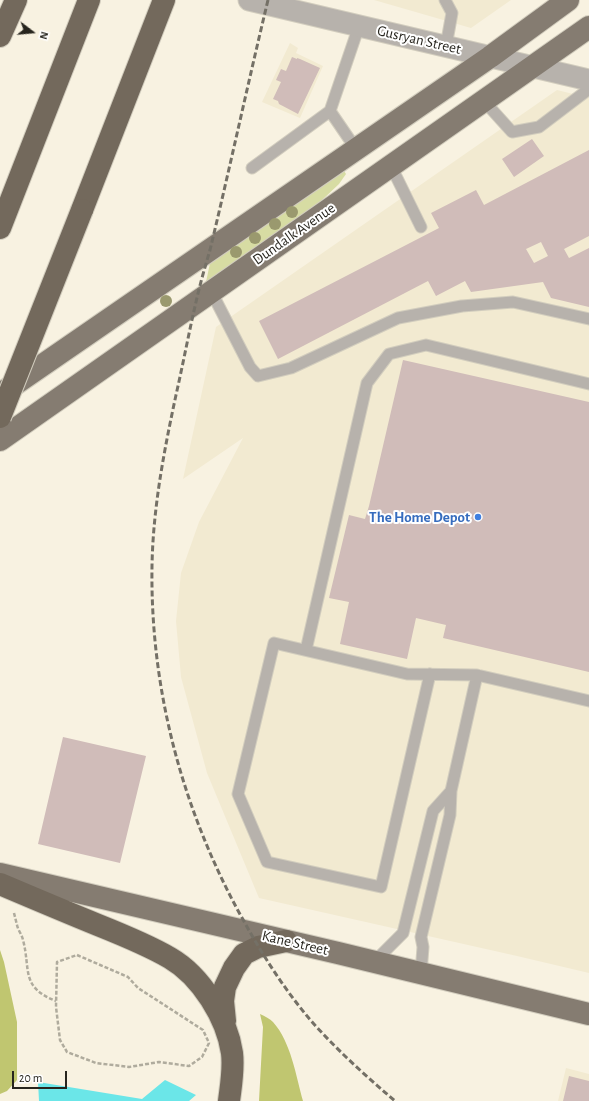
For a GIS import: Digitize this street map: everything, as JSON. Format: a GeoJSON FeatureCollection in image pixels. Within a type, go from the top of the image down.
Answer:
{"type":"FeatureCollection","features":[{"type":"Feature","properties":{"kind":"highway"},"geometry":{"type":"LineString","coordinates":[[0,36],[16,0]]}},
{"type":"Feature","properties":{"kind":"highway"},"geometry":{"type":"LineString","coordinates":[[0,417],[164,0]]}},
{"type":"Feature","properties":{"kind":"highway"},"geometry":{"type":"LineString","coordinates":[[0,228],[88,4]]}},
{"type":"Feature","properties":{"kind":"highway"},"geometry":{"type":"LineString","coordinates":[[0,884],[145,945],[172,959],[191,974],[210,997],[225,1026]]}},
{"type":"Feature","properties":{"kind":"highway"},"geometry":{"type":"LineString","coordinates":[[229,1101],[232,1076],[232,1052],[225,1026],[223,1001],[225,987],[234,968],[244,954],[258,947],[286,941]]}},
{"type":"Feature","properties":{"kind":"main road"},"geometry":{"type":"LineString","coordinates":[[0,394],[490,57],[568,0]]}},
{"type":"Feature","properties":{"kind":"main road","name":"Dundalk Avenue"},"geometry":{"type":"LineString","coordinates":[[0,440],[589,27]]}},
{"type":"Feature","properties":{"kind":"main road","name":"Kane Street"},"geometry":{"type":"LineString","coordinates":[[0,874],[589,1014]]}},
{"type":"Feature","properties":{"kind":"street","name":"Gusryan Street"},"geometry":{"type":"LineString","coordinates":[[250,0],[309,7],[359,26],[589,80]]}},
{"type":"Feature","properties":{"kind":"lane"},"geometry":{"type":"LineString","coordinates":[[445,0],[452,13],[446,46]]}},
{"type":"Feature","properties":{"kind":"lane"},"geometry":{"type":"LineString","coordinates":[[252,168],[330,111],[359,26]]}},
{"type":"Feature","properties":{"kind":"lane"},"geometry":{"type":"LineString","coordinates":[[484,101],[512,132],[539,128],[589,89]]}},
{"type":"Feature","properties":{"kind":"lane"},"geometry":{"type":"LineString","coordinates":[[330,111],[356,149]]}},
{"type":"Feature","properties":{"kind":"lane"},"geometry":{"type":"LineString","coordinates":[[391,166],[421,227]]}},
{"type":"Feature","properties":{"kind":"lane"},"geometry":{"type":"LineString","coordinates":[[211,291],[250,367],[258,376],[291,368],[398,318],[462,306],[513,302],[589,319]]}},
{"type":"Feature","properties":{"kind":"lane"},"geometry":{"type":"LineString","coordinates":[[306,650],[367,383],[389,354],[426,345],[589,384]]}},
{"type":"Feature","properties":{"kind":"lane"},"geometry":{"type":"LineString","coordinates":[[430,674],[380,887],[267,862],[238,794],[274,643],[407,674],[430,674],[477,675],[589,701]]}},
{"type":"Feature","properties":{"kind":"lane"},"geometry":{"type":"LineString","coordinates":[[421,973],[423,947],[421,937],[450,815],[451,791],[477,675]]}},
{"type":"Feature","properties":{"kind":"lane"},"geometry":{"type":"LineString","coordinates":[[374,962],[403,933],[433,811],[451,791]]}},
{"type":"Feature","properties":{"kind":"path"},"geometry":{"type":"LineString","coordinates":[[14,913],[17,925],[23,938],[27,967],[33,988],[56,1001]]}},
{"type":"Feature","properties":{"kind":"path"},"geometry":{"type":"LineString","coordinates":[[77,955],[128,978],[138,988],[203,1030],[209,1043],[202,1057],[189,1066],[159,1062],[129,1067],[96,1063],[67,1052],[60,1040],[56,1001],[58,962],[77,955]]}},
{"type":"Feature","properties":{"kind":"shaded area"},"geometry":{"type":"Polygon","coordinates":[[[374,0],[511,0],[471,28],[374,0]]]}},
{"type":"Feature","properties":{"kind":"shaded area"},"geometry":{"type":"Polygon","coordinates":[[[290,43],[298,48],[296,53],[323,66],[300,118],[262,102],[290,43]]]}},
{"type":"Feature","properties":{"kind":"shaded area"},"geometry":{"type":"Polygon","coordinates":[[[557,90],[589,98],[589,973],[259,898],[207,773],[181,677],[176,621],[181,573],[199,522],[243,438],[183,479],[216,327],[557,90]]]}},
{"type":"Feature","properties":{"kind":"shaded area"},"geometry":{"type":"Polygon","coordinates":[[[566,1068],[589,1074],[589,1101],[558,1101],[566,1068]]]}},
{"type":"Feature","properties":{"kind":"green space"},"geometry":{"type":"Polygon","coordinates":[[[343,169],[346,174],[339,184],[321,201],[206,282],[210,263],[343,169]]]}},
{"type":"Feature","properties":{"kind":"green space"},"geometry":{"type":"Polygon","coordinates":[[[0,950],[17,1022],[17,1080],[7,1091],[0,1094],[0,950]]]}},
{"type":"Feature","properties":{"kind":"green space"},"geometry":{"type":"Polygon","coordinates":[[[260,1014],[273,1022],[289,1049],[303,1101],[259,1101],[263,1027],[260,1014]]]}},
{"type":"Feature","properties":{"kind":"water"},"geometry":{"type":"Polygon","coordinates":[[[165,1080],[196,1095],[189,1101],[39,1101],[38,1082],[142,1099],[165,1080]]]}},
{"type":"Feature","properties":{"kind":"building"},"geometry":{"type":"Polygon","coordinates":[[[292,57],[320,68],[298,114],[279,104],[278,101],[273,99],[281,82],[276,80],[281,69],[286,71],[292,57]]]}},
{"type":"Feature","properties":{"kind":"building"},"geometry":{"type":"Polygon","coordinates":[[[532,139],[544,156],[514,177],[502,159],[532,139]]]}},
{"type":"Feature","properties":{"kind":"building"},"geometry":{"type":"Polygon","coordinates":[[[589,150],[589,236],[564,249],[569,258],[589,248],[589,307],[551,298],[543,282],[471,292],[465,281],[436,296],[428,281],[278,359],[259,321],[439,228],[431,213],[476,190],[484,205],[589,150]],[[541,242],[526,249],[534,263],[548,256],[541,242]]]}},
{"type":"Feature","properties":{"kind":"building","name":"The Home Depot"},"geometry":{"type":"Polygon","coordinates":[[[403,360],[589,402],[589,672],[443,638],[446,625],[416,618],[407,659],[340,644],[349,602],[329,598],[349,515],[365,519],[403,360]]]}},
{"type":"Feature","properties":{"kind":"building"},"geometry":{"type":"Polygon","coordinates":[[[63,737],[146,756],[120,863],[38,844],[63,737]]]}},
{"type":"Feature","properties":{"kind":"building"},"geometry":{"type":"Polygon","coordinates":[[[569,1076],[589,1081],[589,1101],[563,1101],[569,1076]]]}},
{"type":"Feature","properties":{"kind":"railway"},"geometry":{"type":"LineString","coordinates":[[268,0],[210,250],[196,302],[163,458],[154,523],[152,566],[153,613],[157,660],[175,752],[188,797],[205,841],[224,883],[246,925],[277,976],[313,1023],[353,1064],[395,1101]]}},
{"type":"Feature","properties":{"kind":"place","name":"The Home Depot"},"geometry":{"type":"Point","coordinates":[478,517]}}]}
